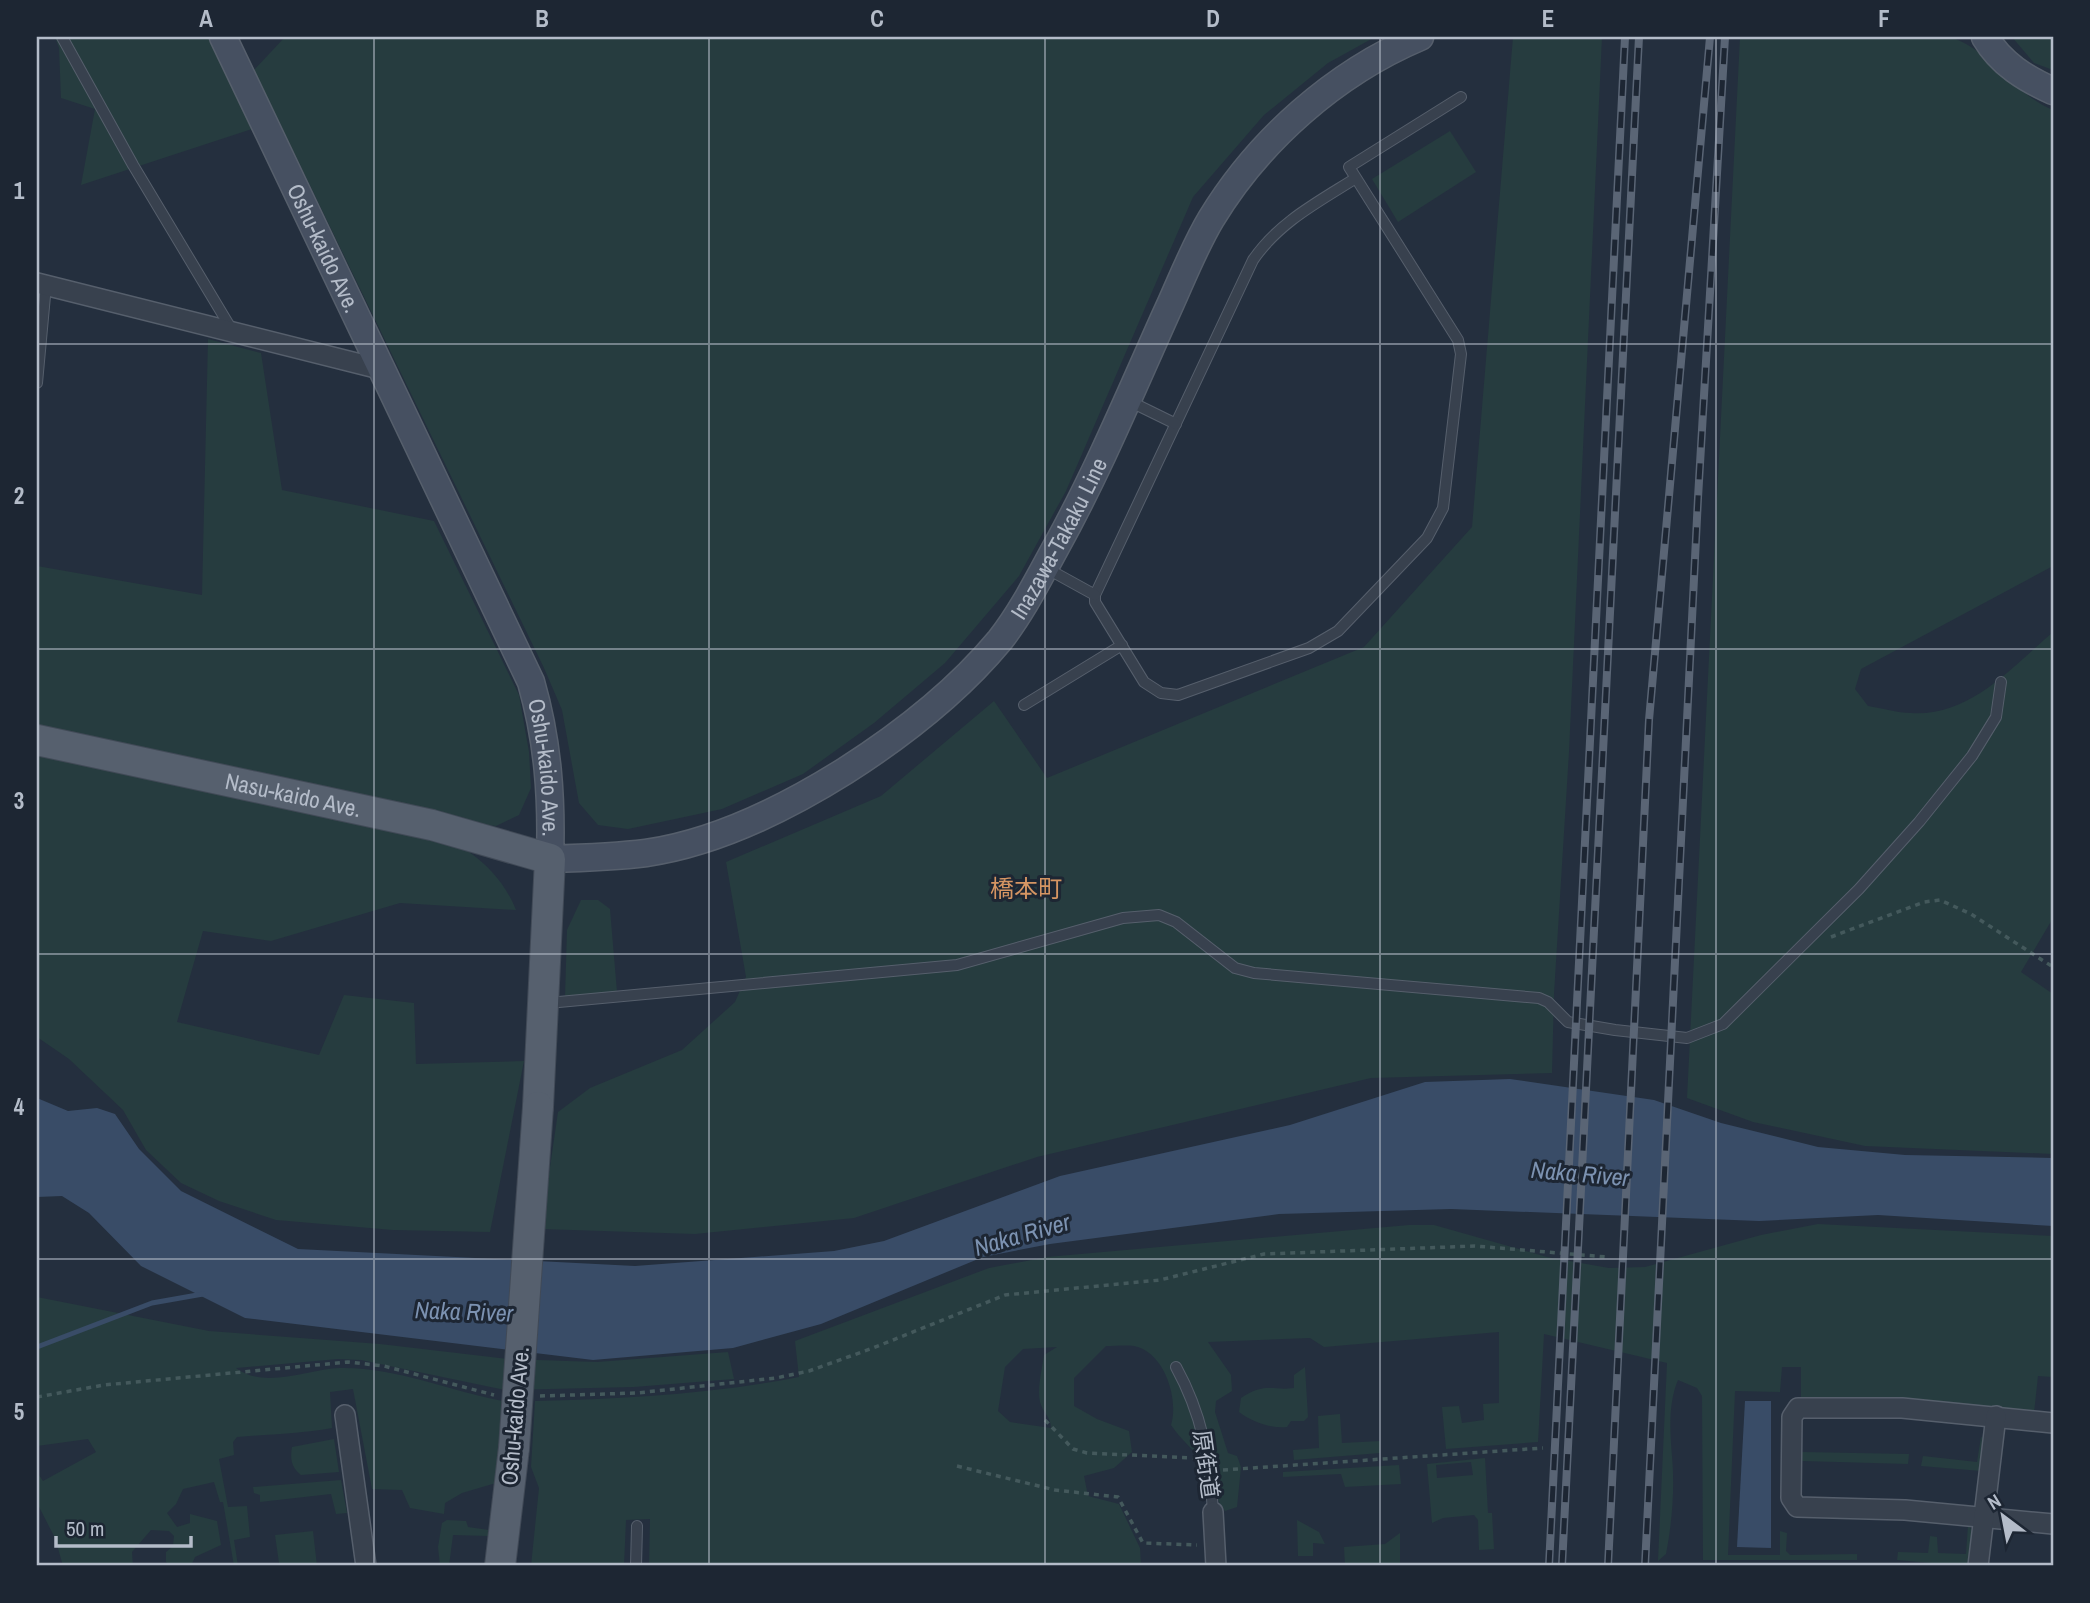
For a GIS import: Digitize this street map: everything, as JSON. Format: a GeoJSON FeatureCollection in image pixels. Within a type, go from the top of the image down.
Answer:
{"type":"FeatureCollection","features":[{"type":"Feature","properties":{"kind":"main road","name":"Oshu-kaido Ave."},"geometry":{"type":"LineString","coordinates":[[223,37],[531,682],[547,748],[552,789],[544,1003],[514,1448],[500,1566]]}},
{"type":"Feature","properties":{"kind":"main road","name":"Inazawa-Takaku Line"},"geometry":{"type":"LineString","coordinates":[[550,859],[649,853],[754,819],[815,789],[915,723],[959,685],[1001,638],[1045,568],[1078,508],[1211,219],[1237,182],[1264,148],[1300,113],[1373,60],[1420,37]]}},
{"type":"Feature","properties":{"kind":"main road"},"geometry":{"type":"LineString","coordinates":[[1985,37],[2007,65],[2027,79],[2053,91]]}},
{"type":"Feature","properties":{"kind":"main road","name":"Nasu-kaido Ave."},"geometry":{"type":"LineString","coordinates":[[37,740],[432,825],[550,859]]}},
{"type":"Feature","properties":{"kind":"street"},"geometry":{"type":"LineString","coordinates":[[41,284],[380,369]]}},
{"type":"Feature","properties":{"kind":"street"},"geometry":{"type":"LineString","coordinates":[[2053,1423],[1902,1408],[1798,1408],[1792,1417],[1791,1498],[1797,1507],[1984,1516],[2053,1524]]}},
{"type":"Feature","properties":{"kind":"street"},"geometry":{"type":"LineString","coordinates":[[345,1415],[366,1566]]}},
{"type":"Feature","properties":{"kind":"street"},"geometry":{"type":"LineString","coordinates":[[1978,1566],[1996,1416]]}},
{"type":"Feature","properties":{"kind":"street","name":"原街道"},"geometry":{"type":"LineString","coordinates":[[1213,1512],[1216,1566]]}},
{"type":"Feature","properties":{"kind":"lane"},"geometry":{"type":"LineString","coordinates":[[62,37],[234,333]]}},
{"type":"Feature","properties":{"kind":"lane"},"geometry":{"type":"LineString","coordinates":[[1356,178],[1285,223],[1252,260],[1095,595],[1095,602],[1144,682],[1161,694],[1178,695],[1309,648],[1348,622],[1427,538],[1436,523],[1444,496],[1461,354],[1458,340],[1356,178],[1349,167],[1461,97]]}},
{"type":"Feature","properties":{"kind":"lane"},"geometry":{"type":"LineString","coordinates":[[37,383],[41,284]]}},
{"type":"Feature","properties":{"kind":"lane"},"geometry":{"type":"LineString","coordinates":[[1127,400],[1175,424]]}},
{"type":"Feature","properties":{"kind":"lane"},"geometry":{"type":"LineString","coordinates":[[1045,568],[1095,595]]}},
{"type":"Feature","properties":{"kind":"lane"},"geometry":{"type":"LineString","coordinates":[[1024,705],[1122,645]]}},
{"type":"Feature","properties":{"kind":"lane"},"geometry":{"type":"LineString","coordinates":[[544,1003],[957,965],[1123,918],[1159,915],[1176,922],[1235,968],[1254,973],[1539,998],[1548,1002],[1569,1022],[1687,1038],[1723,1024],[1893,851],[1972,756],[1996,717],[2001,682]]}},
{"type":"Feature","properties":{"kind":"lane","name":"原街道"},"geometry":{"type":"LineString","coordinates":[[1176,1367],[1198,1414],[1209,1459],[1213,1512]]}},
{"type":"Feature","properties":{"kind":"lane"},"geometry":{"type":"LineString","coordinates":[[636,1566],[637,1526]]}},
{"type":"Feature","properties":{"kind":"path"},"geometry":{"type":"LineString","coordinates":[[1797,950],[1924,902],[1940,900],[2008,936],[2053,967]]}},
{"type":"Feature","properties":{"kind":"path"},"geometry":{"type":"LineString","coordinates":[[535,1396],[702,1388],[787,1376],[873,1348],[1005,1295],[1160,1280],[1264,1254],[1475,1247],[1607,1257]]}},
{"type":"Feature","properties":{"kind":"path"},"geometry":{"type":"LineString","coordinates":[[37,1397],[104,1385],[348,1362],[384,1366],[482,1394],[507,1396]]}},
{"type":"Feature","properties":{"kind":"path"},"geometry":{"type":"LineString","coordinates":[[1045,1420],[1073,1449],[1087,1453],[1209,1459]]}},
{"type":"Feature","properties":{"kind":"path"},"geometry":{"type":"LineString","coordinates":[[1210,1471],[1543,1448]]}},
{"type":"Feature","properties":{"kind":"path"},"geometry":{"type":"LineString","coordinates":[[957,1466],[1055,1490],[1118,1497],[1143,1542],[1153,1545],[1215,1545]]}},
{"type":"Feature","properties":{"kind":"green space"},"geometry":{"type":"Polygon","coordinates":[[[55,37],[208,37],[252,129],[81,185],[95,109],[61,98],[59,48],[55,37]]]}},
{"type":"Feature","properties":{"kind":"green space"},"geometry":{"type":"Polygon","coordinates":[[[285,37],[1375,37],[1328,63],[1264,115],[1193,197],[1066,491],[1019,576],[945,663],[874,723],[803,774],[722,809],[628,829],[598,825],[579,803],[562,710],[544,668],[254,70],[285,37]]]}},
{"type":"Feature","properties":{"kind":"green space"},"geometry":{"type":"Polygon","coordinates":[[[1513,37],[1602,37],[1552,1073],[1371,1078],[1037,1157],[854,1218],[695,1234],[541,1229],[558,1112],[590,1088],[682,1050],[735,1002],[746,977],[726,862],[881,796],[994,701],[1047,778],[1364,647],[1472,527],[1513,37]]]}},
{"type":"Feature","properties":{"kind":"green space"},"geometry":{"type":"Polygon","coordinates":[[[1740,37],[1950,37],[1978,52],[2026,94],[2053,110],[2053,566],[1861,669],[1855,689],[1868,706],[1911,713],[1952,707],[1989,687],[2053,632],[2053,918],[2021,972],[2053,994],[2053,1154],[1865,1146],[1753,1122],[1687,1098],[1740,37]]]}},
{"type":"Feature","properties":{"kind":"green space"},"geometry":{"type":"Polygon","coordinates":[[[2012,37],[2053,37],[2053,70],[2034,63],[2012,37]]]}},
{"type":"Feature","properties":{"kind":"green space"},"geometry":{"type":"Polygon","coordinates":[[[1450,131],[1476,172],[1398,222],[1372,179],[1450,131]]]}},
{"type":"Feature","properties":{"kind":"green space"},"geometry":{"type":"Polygon","coordinates":[[[208,339],[261,353],[282,490],[434,521],[519,695],[529,752],[531,788],[519,815],[496,826],[422,818],[488,868],[508,893],[516,910],[400,903],[271,941],[203,931],[177,1022],[319,1055],[344,995],[414,1003],[416,1064],[524,1061],[490,1232],[393,1230],[276,1220],[219,1201],[181,1183],[146,1150],[123,1110],[69,1059],[37,1037],[37,566],[202,595],[208,339]]]}},
{"type":"Feature","properties":{"kind":"green space"},"geometry":{"type":"Polygon","coordinates":[[[581,900],[598,900],[610,909],[617,992],[565,997],[567,930],[581,900]]]}},
{"type":"Feature","properties":{"kind":"green space"},"geometry":{"type":"Polygon","coordinates":[[[1818,1224],[2053,1236],[2053,1377],[2038,1376],[2034,1413],[1801,1399],[1801,1367],[1782,1367],[1780,1392],[1735,1391],[1728,1555],[1780,1555],[1780,1531],[1787,1533],[1786,1551],[1790,1555],[1857,1554],[1857,1560],[1703,1560],[1702,1396],[1697,1388],[1678,1380],[1671,1418],[1671,1518],[1666,1554],[1658,1561],[1667,1363],[1544,1334],[1538,1442],[1446,1449],[1442,1407],[1459,1406],[1462,1423],[1484,1420],[1483,1404],[1499,1403],[1499,1332],[1324,1347],[1310,1338],[1208,1342],[1231,1375],[1232,1391],[1216,1401],[1215,1412],[1228,1453],[1237,1456],[1241,1467],[1237,1507],[1225,1511],[1218,1500],[1205,1464],[1171,1425],[1171,1391],[1167,1378],[1154,1357],[1134,1346],[1106,1346],[1074,1378],[1074,1406],[1097,1419],[1129,1431],[1132,1452],[1114,1468],[1084,1476],[1088,1496],[1119,1504],[1140,1548],[1141,1566],[649,1566],[650,1519],[626,1520],[624,1566],[531,1566],[539,1488],[531,1467],[535,1401],[668,1395],[799,1377],[795,1341],[989,1268],[1047,1257],[1409,1225],[1434,1225],[1547,1257],[1609,1268],[1645,1267],[1761,1235],[1818,1224]],[[1057,1347],[1023,1349],[1005,1367],[998,1411],[1010,1422],[1051,1428],[1039,1397],[1044,1355],[1057,1347]]]}},
{"type":"Feature","properties":{"kind":"green space"},"geometry":{"type":"Polygon","coordinates":[[[37,1297],[209,1331],[380,1344],[508,1359],[597,1362],[728,1352],[734,1379],[634,1387],[505,1390],[361,1360],[338,1359],[236,1368],[247,1374],[273,1378],[340,1368],[381,1371],[503,1401],[496,1483],[462,1493],[445,1503],[444,1514],[410,1508],[402,1490],[372,1489],[353,1389],[330,1392],[332,1428],[237,1437],[233,1442],[234,1455],[219,1459],[228,1507],[247,1506],[250,1537],[234,1540],[238,1566],[234,1566],[223,1502],[220,1502],[214,1482],[183,1489],[176,1504],[167,1513],[177,1527],[190,1523],[190,1514],[217,1521],[221,1545],[195,1557],[191,1566],[170,1566],[166,1562],[166,1552],[173,1546],[174,1536],[169,1531],[151,1530],[132,1552],[133,1566],[63,1566],[55,1538],[37,1503],[37,1472],[43,1481],[96,1452],[88,1439],[37,1446],[37,1297]]]}},
{"type":"Feature","properties":{"kind":"green space"},"geometry":{"type":"Polygon","coordinates":[[[1305,1367],[1308,1417],[1304,1421],[1291,1421],[1287,1427],[1275,1427],[1256,1422],[1239,1412],[1241,1398],[1250,1393],[1263,1389],[1294,1388],[1294,1375],[1305,1367]]]}},
{"type":"Feature","properties":{"kind":"green space"},"geometry":{"type":"Polygon","coordinates":[[[1340,1414],[1342,1443],[1380,1441],[1380,1453],[1294,1460],[1293,1450],[1319,1448],[1318,1416],[1340,1414]]]}},
{"type":"Feature","properties":{"kind":"green space"},"geometry":{"type":"Polygon","coordinates":[[[1801,1422],[1802,1452],[1909,1454],[1908,1464],[1802,1461],[1802,1495],[1797,1489],[1801,1422]]]}},
{"type":"Feature","properties":{"kind":"green space"},"geometry":{"type":"Polygon","coordinates":[[[1981,1437],[1985,1438],[1981,1471],[1921,1466],[1923,1456],[1977,1462],[1981,1437]]]}},
{"type":"Feature","properties":{"kind":"green space"},"geometry":{"type":"Polygon","coordinates":[[[334,1439],[339,1472],[301,1475],[295,1469],[291,1459],[292,1447],[334,1439]]]}},
{"type":"Feature","properties":{"kind":"green space"},"geometry":{"type":"Polygon","coordinates":[[[1485,1458],[1488,1513],[1492,1513],[1494,1549],[1479,1550],[1478,1520],[1474,1515],[1443,1518],[1432,1523],[1427,1464],[1485,1458]],[[1471,1462],[1436,1465],[1437,1478],[1473,1475],[1471,1462]]]}},
{"type":"Feature","properties":{"kind":"green space"},"geometry":{"type":"Polygon","coordinates":[[[1399,1465],[1401,1484],[1345,1487],[1341,1474],[1283,1477],[1283,1472],[1399,1465]]]}},
{"type":"Feature","properties":{"kind":"green space"},"geometry":{"type":"Polygon","coordinates":[[[341,1480],[347,1513],[336,1514],[331,1494],[260,1502],[260,1495],[254,1493],[253,1487],[341,1480]]]}},
{"type":"Feature","properties":{"kind":"green space"},"geometry":{"type":"Polygon","coordinates":[[[447,1520],[466,1521],[468,1527],[489,1530],[488,1536],[453,1535],[449,1566],[440,1566],[438,1547],[442,1523],[447,1520]]]}},
{"type":"Feature","properties":{"kind":"green space"},"geometry":{"type":"Polygon","coordinates":[[[1297,1520],[1319,1532],[1325,1544],[1313,1543],[1313,1556],[1298,1556],[1297,1520]]]}},
{"type":"Feature","properties":{"kind":"green space"},"geometry":{"type":"Polygon","coordinates":[[[1968,1525],[1973,1532],[1971,1559],[1964,1566],[1897,1560],[1898,1552],[1928,1553],[1930,1536],[1937,1537],[1938,1553],[1966,1554],[1968,1525]]]}},
{"type":"Feature","properties":{"kind":"green space"},"geometry":{"type":"Polygon","coordinates":[[[313,1531],[317,1566],[253,1566],[279,1563],[275,1535],[313,1531]]]}},
{"type":"Feature","properties":{"kind":"green space"},"geometry":{"type":"Polygon","coordinates":[[[1400,1533],[1400,1566],[1345,1566],[1344,1547],[1385,1544],[1400,1533]]]}},
{"type":"Feature","properties":{"kind":"water","name":"Naka River"},"geometry":{"type":"Polygon","coordinates":[[[1510,1079],[1654,1100],[1721,1123],[1818,1147],[1905,1155],[2053,1158],[2053,1226],[1878,1215],[1759,1221],[1451,1209],[1279,1214],[1050,1244],[983,1257],[821,1324],[733,1348],[593,1360],[245,1318],[141,1266],[89,1213],[62,1196],[37,1197],[37,1098],[68,1111],[97,1108],[115,1114],[139,1149],[181,1191],[298,1249],[635,1266],[834,1251],[884,1241],[1060,1176],[1290,1125],[1425,1082],[1510,1079]]]}},
{"type":"Feature","properties":{"kind":"water"},"geometry":{"type":"Polygon","coordinates":[[[1745,1401],[1771,1401],[1771,1548],[1737,1547],[1745,1401]]]}},
{"type":"Feature","properties":{"kind":"waterway"},"geometry":{"type":"LineString","coordinates":[[37,1347],[152,1303],[203,1294]]}},
{"type":"Feature","properties":{"kind":"railway"},"geometry":{"type":"LineString","coordinates":[[1549,1566],[1625,37]]}},
{"type":"Feature","properties":{"kind":"railway"},"geometry":{"type":"LineString","coordinates":[[1562,1566],[1639,37]]}},
{"type":"Feature","properties":{"kind":"railway"},"geometry":{"type":"LineString","coordinates":[[1608,1566],[1649,720],[1710,37]]}},
{"type":"Feature","properties":{"kind":"railway"},"geometry":{"type":"LineString","coordinates":[[1645,1566],[1698,498],[1725,37]]}},
{"type":"Feature","properties":{"kind":"district","name":"橋本町"},"geometry":{"type":"Point","coordinates":[1026,889]}}]}
